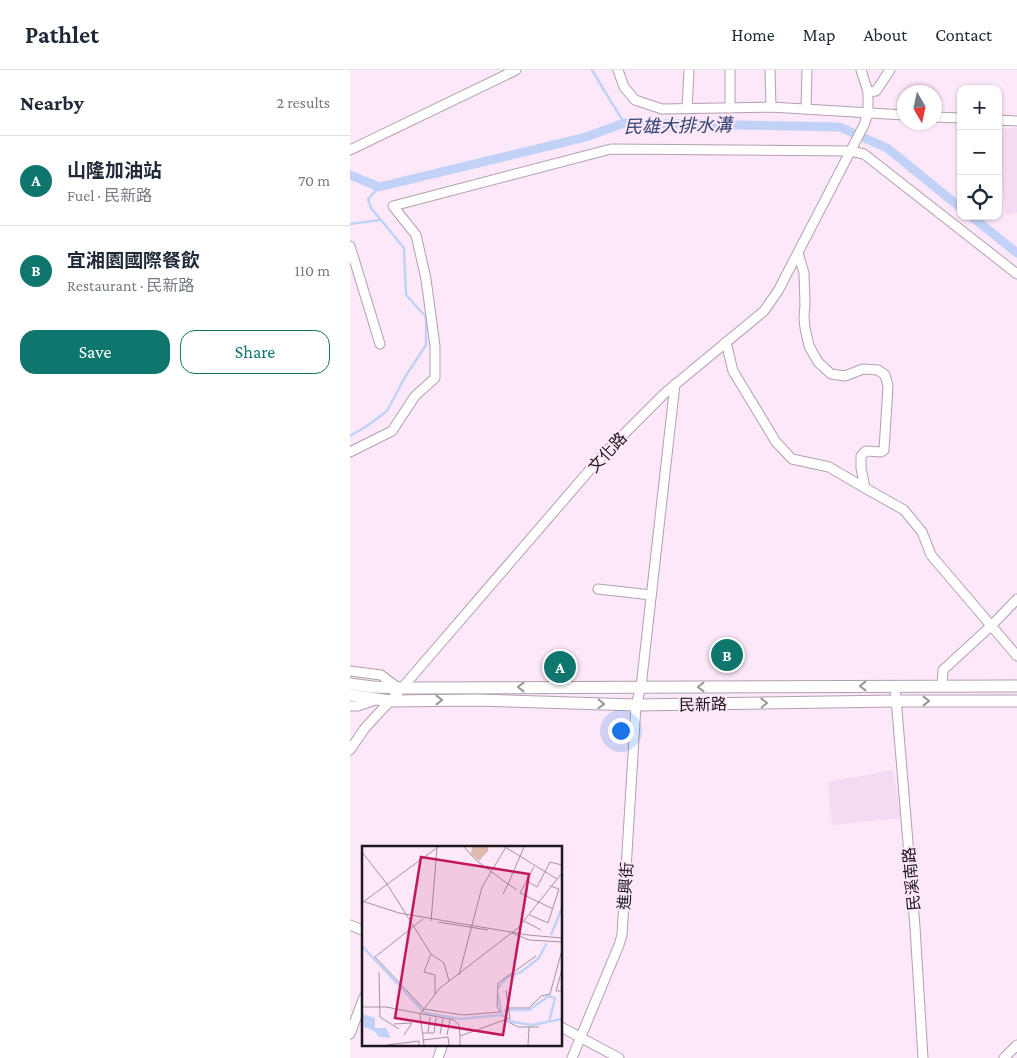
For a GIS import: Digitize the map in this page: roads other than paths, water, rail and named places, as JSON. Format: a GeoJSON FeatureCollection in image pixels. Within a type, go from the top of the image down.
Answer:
{"type":"FeatureCollection","features":[{"type":"Feature","properties":{"kind":"main road","name":"民新路"},"geometry":{"type":"LineString","coordinates":[[350,684],[373,687],[1017,686]]}},
{"type":"Feature","properties":{"kind":"main road","name":"民新路"},"geometry":{"type":"LineString","coordinates":[[350,695],[390,701],[478,700],[636,705],[1017,701]]}},
{"type":"Feature","properties":{"kind":"street"},"geometry":{"type":"LineString","coordinates":[[350,150],[516,70]]}},
{"type":"Feature","properties":{"kind":"street"},"geometry":{"type":"LineString","coordinates":[[618,70],[624,88],[635,100],[662,109],[771,107],[897,115]]}},
{"type":"Feature","properties":{"kind":"street"},"geometry":{"type":"LineString","coordinates":[[687,109],[688,70]]}},
{"type":"Feature","properties":{"kind":"street"},"geometry":{"type":"LineString","coordinates":[[730,70],[730,108]]}},
{"type":"Feature","properties":{"kind":"street"},"geometry":{"type":"LineString","coordinates":[[770,70],[771,107]]}},
{"type":"Feature","properties":{"kind":"street"},"geometry":{"type":"LineString","coordinates":[[806,109],[807,70]]}},
{"type":"Feature","properties":{"kind":"street"},"geometry":{"type":"LineString","coordinates":[[861,70],[868,92],[868,113]]}},
{"type":"Feature","properties":{"kind":"street"},"geometry":{"type":"LineString","coordinates":[[868,92],[876,91],[890,70]]}},
{"type":"Feature","properties":{"kind":"street","name":"文化路"},"geometry":{"type":"LineString","coordinates":[[350,750],[365,728],[390,701],[399,687],[600,458],[675,384],[764,311],[778,291],[798,253],[864,125],[868,113]]}},
{"type":"Feature","properties":{"kind":"street"},"geometry":{"type":"LineString","coordinates":[[942,117],[957,118]]}},
{"type":"Feature","properties":{"kind":"street"},"geometry":{"type":"LineString","coordinates":[[1002,120],[1017,121]]}},
{"type":"Feature","properties":{"kind":"street"},"geometry":{"type":"LineString","coordinates":[[350,452],[392,431],[415,396],[435,378],[435,346],[426,279],[416,235],[393,206],[611,149],[850,151],[864,154],[1017,274]]}},
{"type":"Feature","properties":{"kind":"street"},"geometry":{"type":"LineString","coordinates":[[350,246],[380,344]]}},
{"type":"Feature","properties":{"kind":"street"},"geometry":{"type":"LineString","coordinates":[[798,253],[804,273],[805,328],[809,346],[818,362],[831,374],[845,376],[863,369],[878,370],[885,375],[888,386],[884,450],[881,452],[866,452],[862,456],[861,468],[865,488]]}},
{"type":"Feature","properties":{"kind":"street"},"geometry":{"type":"LineString","coordinates":[[726,342],[733,372],[781,448],[792,459],[829,467],[904,510],[922,532],[931,555],[1017,656]]}},
{"type":"Feature","properties":{"kind":"street","name":"進興街"},"geometry":{"type":"LineString","coordinates":[[572,1058],[622,934],[636,705],[641,687],[675,384]]}},
{"type":"Feature","properties":{"kind":"street"},"geometry":{"type":"LineString","coordinates":[[598,589],[651,595]]}},
{"type":"Feature","properties":{"kind":"street"},"geometry":{"type":"LineString","coordinates":[[942,686],[942,670],[992,625],[1017,599]]}},
{"type":"Feature","properties":{"kind":"street"},"geometry":{"type":"LineString","coordinates":[[350,671],[381,675],[399,687]]}},
{"type":"Feature","properties":{"kind":"street"},"geometry":{"type":"LineString","coordinates":[[350,675],[370,677],[399,687]]}},
{"type":"Feature","properties":{"kind":"street","name":"民溪南路"},"geometry":{"type":"LineString","coordinates":[[895,686],[915,927],[923,1058]]}},
{"type":"Feature","properties":{"kind":"street"},"geometry":{"type":"LineString","coordinates":[[350,700],[376,699]]}},
{"type":"Feature","properties":{"kind":"street"},"geometry":{"type":"LineString","coordinates":[[350,706],[358,706],[376,699]]}},
{"type":"Feature","properties":{"kind":"street"},"geometry":{"type":"LineString","coordinates":[[350,925],[362,930]]}},
{"type":"Feature","properties":{"kind":"street"},"geometry":{"type":"LineString","coordinates":[[350,1034],[353,1019],[362,1001]]}},
{"type":"Feature","properties":{"kind":"street"},"geometry":{"type":"LineString","coordinates":[[562,1027],[619,1058]]}},
{"type":"Feature","properties":{"kind":"street"},"geometry":{"type":"LineString","coordinates":[[1004,1058],[1017,1045]]}},
{"type":"Feature","properties":{"kind":"street"},"geometry":{"type":"LineString","coordinates":[[438,1058],[442,1046]]}},
{"type":"Feature","properties":{"kind":"waterway"},"geometry":{"type":"LineString","coordinates":[[592,70],[624,123]]}},
{"type":"Feature","properties":{"kind":"waterway","name":"民雄大排水溝"},"geometry":{"type":"LineString","coordinates":[[350,175],[379,187],[586,137],[624,123],[840,127],[887,148],[957,205]]}},
{"type":"Feature","properties":{"kind":"waterway"},"geometry":{"type":"LineString","coordinates":[[350,436],[387,411],[405,377],[426,345],[426,317],[406,295],[404,248],[371,208],[368,199],[379,187]]}},
{"type":"Feature","properties":{"kind":"waterway"},"geometry":{"type":"LineString","coordinates":[[350,224],[380,220]]}},
{"type":"Feature","properties":{"kind":"waterway","name":"民雄大排水溝"},"geometry":{"type":"LineString","coordinates":[[976,220],[1017,253]]}},
{"type":"Feature","properties":{"kind":"place","name":"宜湘園國際餐飲"},"geometry":{"type":"Point","coordinates":[727,655]}},
{"type":"Feature","properties":{"kind":"place","name":"山隆加油站"},"geometry":{"type":"Point","coordinates":[560,667]}}]}
